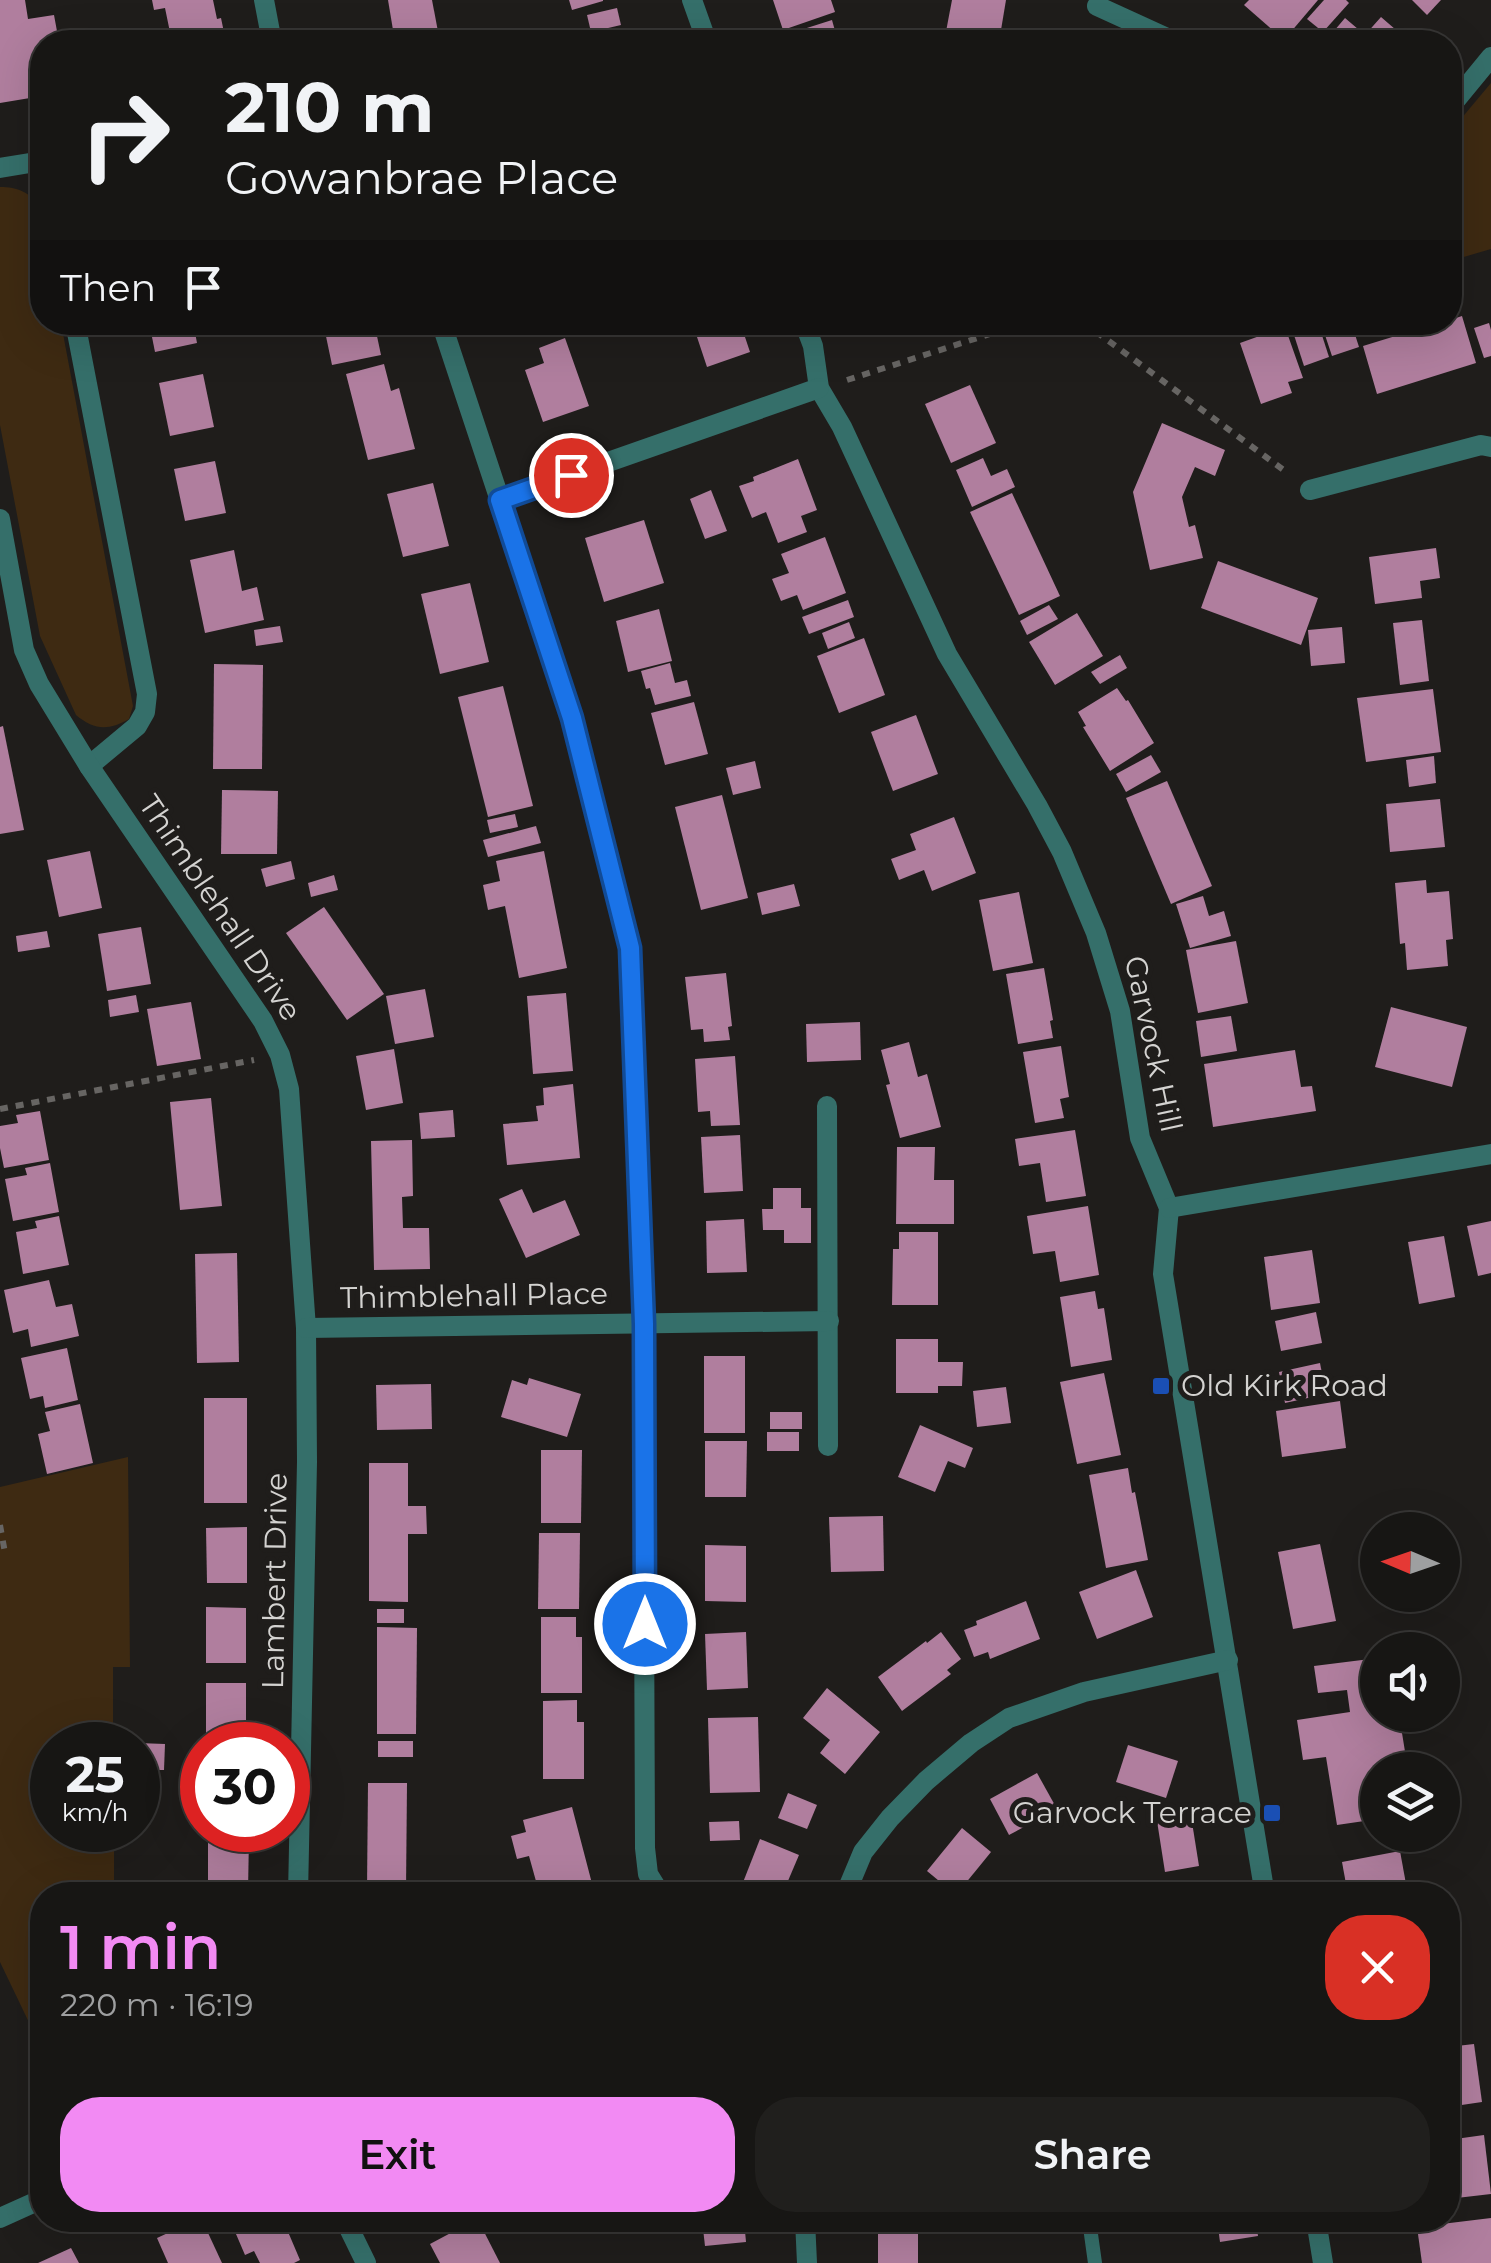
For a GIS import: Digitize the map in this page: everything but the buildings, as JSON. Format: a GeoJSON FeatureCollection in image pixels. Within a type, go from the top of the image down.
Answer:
{"type":"FeatureCollection","features":[{"type":"Feature","properties":{"kind":"street"},"geometry":{"type":"LineString","coordinates":[[264,0],[270,30]]}},
{"type":"Feature","properties":{"kind":"street"},"geometry":{"type":"LineString","coordinates":[[692,0],[703,30]]}},
{"type":"Feature","properties":{"kind":"street"},"geometry":{"type":"LineString","coordinates":[[1097,6],[1150,30]]}},
{"type":"Feature","properties":{"kind":"street"},"geometry":{"type":"LineString","coordinates":[[1462,93],[1491,58]]}},
{"type":"Feature","properties":{"kind":"street"},"geometry":{"type":"LineString","coordinates":[[0,168],[30,163]]}},
{"type":"Feature","properties":{"kind":"street"},"geometry":{"type":"LineString","coordinates":[[78,335],[147,694],[146,712],[137,726],[89,766]]}},
{"type":"Feature","properties":{"kind":"street"},"geometry":{"type":"LineString","coordinates":[[445,335],[572,718],[630,948],[644,1324],[646,1848],[648,1874],[653,1882]]}},
{"type":"Feature","properties":{"kind":"street","name":"Garvock Hill"},"geometry":{"type":"LineString","coordinates":[[808,335],[819,388],[842,427],[947,654],[1062,852],[1096,933],[1120,1011],[1140,1138],[1169,1208],[1164,1274],[1263,1882]]}},
{"type":"Feature","properties":{"kind":"street"},"geometry":{"type":"LineString","coordinates":[[500,500],[819,388]]}},
{"type":"Feature","properties":{"kind":"street"},"geometry":{"type":"LineString","coordinates":[[1310,490],[1481,445],[1491,447]]}},
{"type":"Feature","properties":{"kind":"street","name":"Thimblehall Drive"},"geometry":{"type":"LineString","coordinates":[[0,519],[24,650],[38,684],[89,766],[254,1006],[280,1054],[289,1089],[306,1328]]}},
{"type":"Feature","properties":{"kind":"street"},"geometry":{"type":"LineString","coordinates":[[827,1106],[828,1446]]}},
{"type":"Feature","properties":{"kind":"street"},"geometry":{"type":"LineString","coordinates":[[1169,1208],[1491,1154]]}},
{"type":"Feature","properties":{"kind":"street","name":"Thimblehall Place"},"geometry":{"type":"LineString","coordinates":[[306,1328],[829,1321]]}},
{"type":"Feature","properties":{"kind":"street","name":"Lambert Drive"},"geometry":{"type":"LineString","coordinates":[[298,1882],[306,1328]]}},
{"type":"Feature","properties":{"kind":"street"},"geometry":{"type":"LineString","coordinates":[[851,1882],[864,1852],[890,1818],[971,1743],[1009,1718],[1084,1692],[1228,1660]]}},
{"type":"Feature","properties":{"kind":"street"},"geometry":{"type":"LineString","coordinates":[[0,2218],[30,2204]]}},
{"type":"Feature","properties":{"kind":"street"},"geometry":{"type":"LineString","coordinates":[[350,2232],[366,2263]]}},
{"type":"Feature","properties":{"kind":"street"},"geometry":{"type":"LineString","coordinates":[[806,2232],[807,2263]]}},
{"type":"Feature","properties":{"kind":"street"},"geometry":{"type":"LineString","coordinates":[[1318,2232],[1322,2263]]}},
{"type":"Feature","properties":{"kind":"lane"},"geometry":{"type":"LineString","coordinates":[[1091,2232],[1095,2263]]}},
{"type":"Feature","properties":{"kind":"path"},"geometry":{"type":"LineString","coordinates":[[819,388],[985,335]]}},
{"type":"Feature","properties":{"kind":"path"},"geometry":{"type":"LineString","coordinates":[[1101,335],[1310,490]]}},
{"type":"Feature","properties":{"kind":"path"},"geometry":{"type":"LineString","coordinates":[[0,1109],[280,1054]]}},
{"type":"Feature","properties":{"kind":"path"},"geometry":{"type":"LineString","coordinates":[[0,1525],[4,1553]]}},
{"type":"Feature","properties":{"kind":"shaded area"},"geometry":{"type":"Polygon","coordinates":[[[1491,83],[1491,249],[1462,257],[1462,118],[1491,83]]]}},
{"type":"Feature","properties":{"kind":"shaded area"},"geometry":{"type":"Polygon","coordinates":[[[0,187],[18,189],[30,197],[30,335],[63,335],[133,706],[129,719],[114,726],[95,726],[76,715],[40,636],[0,425],[0,187]]]}},
{"type":"Feature","properties":{"kind":"shaded area"},"geometry":{"type":"Polygon","coordinates":[[[128,1457],[130,1667],[113,1667],[113,1722],[30,1722],[30,1852],[114,1852],[114,1882],[30,1882],[30,2024],[0,1962],[0,1487],[128,1457]]]}},
{"type":"Feature","properties":{"kind":"place","name":"Old Kirk Road"},"geometry":{"type":"Point","coordinates":[1161,1386]}},
{"type":"Feature","properties":{"kind":"place","name":"Garvock Terrace"},"geometry":{"type":"Point","coordinates":[1272,1813]}},
{"type":"Feature","properties":{"kind":"route"},"geometry":{"type":"LineString","coordinates":[[571,475],[500,500],[572,718],[630,948],[644,1324],[645,1624]]}}]}
